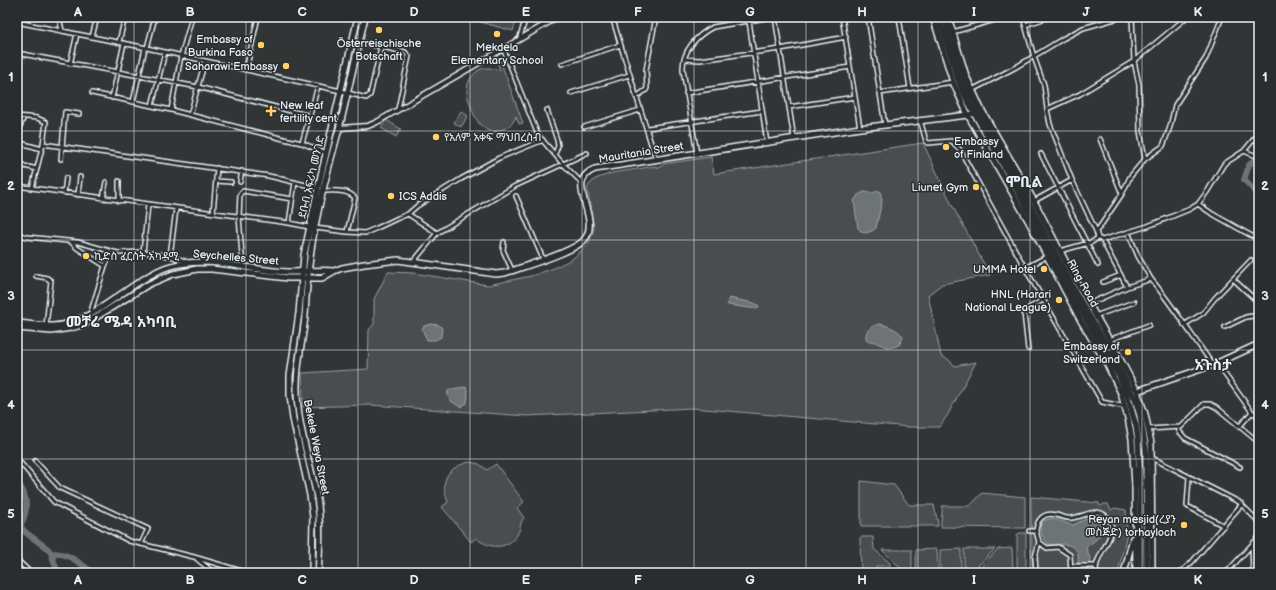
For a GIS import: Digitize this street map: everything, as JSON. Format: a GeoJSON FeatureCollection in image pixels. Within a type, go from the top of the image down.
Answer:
{"type":"FeatureCollection","features":[{"type":"Feature","properties":{"kind":"highway","name":"Ring Road"},"geometry":{"type":"LineString","coordinates":[[938,17],[958,80],[974,113],[1034,221],[1072,295],[1119,376],[1136,426],[1139,462]]}},
{"type":"Feature","properties":{"kind":"highway","name":"Ring Road"},"geometry":{"type":"LineString","coordinates":[[944,17],[974,113],[1022,189],[1078,297],[1130,386],[1140,416],[1146,451],[1144,560],[1141,573]]}},
{"type":"Feature","properties":{"kind":"highway"},"geometry":{"type":"LineString","coordinates":[[1134,485],[1139,462]]}},
{"type":"Feature","properties":{"kind":"highway"},"geometry":{"type":"LineString","coordinates":[[1139,462],[1144,560]]}},
{"type":"Feature","properties":{"kind":"highway"},"geometry":{"type":"LineString","coordinates":[[1146,472],[1151,492]]}},
{"type":"Feature","properties":{"kind":"highway","name":"Ring Road"},"geometry":{"type":"LineString","coordinates":[[1144,560],[1147,573]]}},
{"type":"Feature","properties":{"kind":"main road","name":"ደቡብ አፍሪካ መንገድ"},"geometry":{"type":"LineString","coordinates":[[308,278],[326,153],[358,17]]}},
{"type":"Feature","properties":{"kind":"main road","name":"ደቡብ አፍሪካ መንገድ"},"geometry":{"type":"LineString","coordinates":[[312,573],[314,517],[293,419],[290,395],[290,376],[299,313],[301,278],[309,227],[339,128],[365,17]]}},
{"type":"Feature","properties":{"kind":"main road"},"geometry":{"type":"LineString","coordinates":[[933,17],[954,82],[974,113],[1009,186],[1046,257],[1121,393],[1131,430],[1136,573]]}},
{"type":"Feature","properties":{"kind":"main road"},"geometry":{"type":"LineString","coordinates":[[948,17],[966,76],[981,109],[1034,201],[1088,304],[1137,392],[1149,429],[1152,458],[1152,573]]}},
{"type":"Feature","properties":{"kind":"main road","name":"Mauritania Street"},"geometry":{"type":"LineString","coordinates":[[582,182],[585,175],[595,169],[860,128],[974,113]]}},
{"type":"Feature","properties":{"kind":"main road"},"geometry":{"type":"LineString","coordinates":[[308,278],[322,278],[334,271],[364,264],[398,260],[414,261],[496,274],[512,270],[573,248],[579,245],[588,234],[590,223],[582,191],[582,182]]}},
{"type":"Feature","properties":{"kind":"main road","name":"Seychelles Street"},"geometry":{"type":"LineString","coordinates":[[17,328],[40,331],[59,331],[85,324],[92,317],[157,272],[173,265],[189,262],[204,262],[289,272],[309,271]]}},
{"type":"Feature","properties":{"kind":"main road","name":"Seychelles Street"},"geometry":{"type":"LineString","coordinates":[[17,323],[55,326],[92,317],[161,278],[184,271],[212,269],[308,278]]}},
{"type":"Feature","properties":{"kind":"main road"},"geometry":{"type":"LineString","coordinates":[[309,271],[334,271]]}},
{"type":"Feature","properties":{"kind":"main road","name":"Bekele Weya Street"},"geometry":{"type":"LineString","coordinates":[[308,278],[305,317],[297,372],[297,406],[320,516],[318,573]]}},
{"type":"Feature","properties":{"kind":"main road"},"geometry":{"type":"LineString","coordinates":[[1215,365],[1259,344]]}},
{"type":"Feature","properties":{"kind":"main road"},"geometry":{"type":"LineString","coordinates":[[1137,392],[1215,365],[1259,347]]}},
{"type":"Feature","properties":{"kind":"main road"},"geometry":{"type":"LineString","coordinates":[[1124,573],[1134,533]]}},
{"type":"Feature","properties":{"kind":"main road"},"geometry":{"type":"LineString","coordinates":[[314,536],[320,536]]}},
{"type":"Feature","properties":{"kind":"street"},"geometry":{"type":"LineString","coordinates":[[59,17],[62,31]]}},
{"type":"Feature","properties":{"kind":"street"},"geometry":{"type":"LineString","coordinates":[[92,37],[97,17]]}},
{"type":"Feature","properties":{"kind":"street"},"geometry":{"type":"LineString","coordinates":[[119,42],[126,17]]}},
{"type":"Feature","properties":{"kind":"street"},"geometry":{"type":"LineString","coordinates":[[133,102],[155,17]]}},
{"type":"Feature","properties":{"kind":"street"},"geometry":{"type":"LineString","coordinates":[[171,110],[192,17]]}},
{"type":"Feature","properties":{"kind":"street"},"geometry":{"type":"LineString","coordinates":[[246,70],[258,17]]}},
{"type":"Feature","properties":{"kind":"street"},"geometry":{"type":"LineString","coordinates":[[520,38],[526,17]]}},
{"type":"Feature","properties":{"kind":"street"},"geometry":{"type":"LineString","coordinates":[[339,128],[368,126],[558,17]]}},
{"type":"Feature","properties":{"kind":"street"},"geometry":{"type":"LineString","coordinates":[[614,17],[613,20],[620,45],[640,110],[648,128],[656,160]]}},
{"type":"Feature","properties":{"kind":"street"},"geometry":{"type":"LineString","coordinates":[[636,97],[648,88],[646,70],[656,17]]}},
{"type":"Feature","properties":{"kind":"street"},"geometry":{"type":"LineString","coordinates":[[697,154],[683,70],[684,59],[691,44],[705,31],[714,27],[771,17]]}},
{"type":"Feature","properties":{"kind":"street"},"geometry":{"type":"LineString","coordinates":[[775,17],[794,139]]}},
{"type":"Feature","properties":{"kind":"street"},"geometry":{"type":"LineString","coordinates":[[842,17],[860,128]]}},
{"type":"Feature","properties":{"kind":"street"},"geometry":{"type":"LineString","coordinates":[[868,17],[884,125]]}},
{"type":"Feature","properties":{"kind":"street"},"geometry":{"type":"LineString","coordinates":[[899,17],[910,88]]}},
{"type":"Feature","properties":{"kind":"street"},"geometry":{"type":"LineString","coordinates":[[953,32],[1005,17]]}},
{"type":"Feature","properties":{"kind":"street"},"geometry":{"type":"LineString","coordinates":[[1023,17],[1034,57],[1044,85],[1050,124],[1072,180],[1098,235],[1098,238]]}},
{"type":"Feature","properties":{"kind":"street"},"geometry":{"type":"LineString","coordinates":[[1025,25],[1049,17]]}},
{"type":"Feature","properties":{"kind":"street"},"geometry":{"type":"LineString","coordinates":[[972,90],[1034,57],[1083,28],[1122,17]]}},
{"type":"Feature","properties":{"kind":"street"},"geometry":{"type":"LineString","coordinates":[[1132,17],[1134,61],[1139,85],[1140,131],[1145,159]]}},
{"type":"Feature","properties":{"kind":"street"},"geometry":{"type":"LineString","coordinates":[[1047,109],[1080,94],[1134,61],[1187,17]]}},
{"type":"Feature","properties":{"kind":"street"},"geometry":{"type":"LineString","coordinates":[[1096,231],[1122,194],[1130,176],[1145,159],[1163,146],[1170,127],[1175,105],[1206,58],[1222,17]]}},
{"type":"Feature","properties":{"kind":"street"},"geometry":{"type":"LineString","coordinates":[[749,21],[767,143]]}},
{"type":"Feature","properties":{"kind":"street"},"geometry":{"type":"LineString","coordinates":[[17,22],[124,43],[341,91],[366,98],[370,95],[381,47]]}},
{"type":"Feature","properties":{"kind":"street"},"geometry":{"type":"LineString","coordinates":[[70,64],[77,34]]}},
{"type":"Feature","properties":{"kind":"street"},"geometry":{"type":"LineString","coordinates":[[684,59],[700,60],[780,49],[846,37]]}},
{"type":"Feature","properties":{"kind":"street"},"geometry":{"type":"LineString","coordinates":[[359,42],[405,52],[410,56],[398,109]]}},
{"type":"Feature","properties":{"kind":"street"},"geometry":{"type":"LineString","coordinates":[[112,98],[124,43]]}},
{"type":"Feature","properties":{"kind":"street"},"geometry":{"type":"LineString","coordinates":[[562,64],[620,45]]}},
{"type":"Feature","properties":{"kind":"street"},"geometry":{"type":"LineString","coordinates":[[503,48],[538,135],[563,164],[582,182]]}},
{"type":"Feature","properties":{"kind":"street"},"geometry":{"type":"LineString","coordinates":[[152,106],[165,52]]}},
{"type":"Feature","properties":{"kind":"street"},"geometry":{"type":"LineString","coordinates":[[17,53],[198,87],[310,116]]}},
{"type":"Feature","properties":{"kind":"street"},"geometry":{"type":"LineString","coordinates":[[190,116],[205,61]]}},
{"type":"Feature","properties":{"kind":"street"},"geometry":{"type":"LineString","coordinates":[[686,93],[850,67]]}},
{"type":"Feature","properties":{"kind":"street"},"geometry":{"type":"LineString","coordinates":[[572,93],[629,75]]}},
{"type":"Feature","properties":{"kind":"street"},"geometry":{"type":"LineString","coordinates":[[880,92],[954,82]]}},
{"type":"Feature","properties":{"kind":"street"},"geometry":{"type":"LineString","coordinates":[[302,143],[318,86]]}},
{"type":"Feature","properties":{"kind":"street"},"geometry":{"type":"LineString","coordinates":[[92,93],[171,110],[302,143],[326,153]]}},
{"type":"Feature","properties":{"kind":"street"},"geometry":{"type":"LineString","coordinates":[[789,107],[855,97]]}},
{"type":"Feature","properties":{"kind":"street"},"geometry":{"type":"LineString","coordinates":[[547,110],[558,146],[554,154]]}},
{"type":"Feature","properties":{"kind":"street"},"geometry":{"type":"LineString","coordinates":[[584,127],[640,110]]}},
{"type":"Feature","properties":{"kind":"street"},"geometry":{"type":"LineString","coordinates":[[648,128],[691,123],[762,111]]}},
{"type":"Feature","properties":{"kind":"street"},"geometry":{"type":"LineString","coordinates":[[61,159],[66,112],[79,114]]}},
{"type":"Feature","properties":{"kind":"street"},"geometry":{"type":"LineString","coordinates":[[17,116],[37,118],[46,122],[42,149],[32,188]]}},
{"type":"Feature","properties":{"kind":"street"},"geometry":{"type":"LineString","coordinates":[[17,133],[24,117]]}},
{"type":"Feature","properties":{"kind":"street"},"geometry":{"type":"LineString","coordinates":[[920,120],[926,141],[928,143],[951,141],[960,150],[1043,300],[1102,402],[1126,407]]}},
{"type":"Feature","properties":{"kind":"street"},"geometry":{"type":"LineString","coordinates":[[1102,240],[1179,214],[1198,204],[1224,164],[1244,151],[1259,133]]}},
{"type":"Feature","properties":{"kind":"street"},"geometry":{"type":"LineString","coordinates":[[1100,139],[1122,194]]}},
{"type":"Feature","properties":{"kind":"street"},"geometry":{"type":"LineString","coordinates":[[315,228],[365,233],[408,214],[417,206],[461,178],[512,152],[543,140]]}},
{"type":"Feature","properties":{"kind":"street"},"geometry":{"type":"LineString","coordinates":[[17,142],[42,149]]}},
{"type":"Feature","properties":{"kind":"street"},"geometry":{"type":"LineString","coordinates":[[43,144],[242,171],[320,189],[348,193],[355,198],[347,232]]}},
{"type":"Feature","properties":{"kind":"street"},"geometry":{"type":"LineString","coordinates":[[1244,151],[1257,156]]}},
{"type":"Feature","properties":{"kind":"street"},"geometry":{"type":"LineString","coordinates":[[414,261],[437,233],[515,186],[587,153]]}},
{"type":"Feature","properties":{"kind":"street"},"geometry":{"type":"LineString","coordinates":[[1041,154],[1098,265]]}},
{"type":"Feature","properties":{"kind":"street"},"geometry":{"type":"LineString","coordinates":[[17,161],[24,166],[37,170]]}},
{"type":"Feature","properties":{"kind":"street"},"geometry":{"type":"LineString","coordinates":[[213,213],[217,168]]}},
{"type":"Feature","properties":{"kind":"street"},"geometry":{"type":"LineString","coordinates":[[240,182],[242,171]]}},
{"type":"Feature","properties":{"kind":"street"},"geometry":{"type":"LineString","coordinates":[[78,195],[80,177]]}},
{"type":"Feature","properties":{"kind":"street"},"geometry":{"type":"LineString","coordinates":[[64,193],[66,178]]}},
{"type":"Feature","properties":{"kind":"street"},"geometry":{"type":"LineString","coordinates":[[1034,201],[1072,180]]}},
{"type":"Feature","properties":{"kind":"street"},"geometry":{"type":"LineString","coordinates":[[119,181],[119,201]]}},
{"type":"Feature","properties":{"kind":"street"},"geometry":{"type":"LineString","coordinates":[[216,181],[231,182]]}},
{"type":"Feature","properties":{"kind":"street"},"geometry":{"type":"LineString","coordinates":[[103,198],[106,182]]}},
{"type":"Feature","properties":{"kind":"street"},"geometry":{"type":"LineString","coordinates":[[289,223],[295,182]]}},
{"type":"Feature","properties":{"kind":"street"},"geometry":{"type":"LineString","coordinates":[[17,186],[309,227]]}},
{"type":"Feature","properties":{"kind":"street"},"geometry":{"type":"LineString","coordinates":[[243,267],[239,217],[240,194],[243,191],[292,199]]}},
{"type":"Feature","properties":{"kind":"street"},"geometry":{"type":"LineString","coordinates":[[516,196],[542,259]]}},
{"type":"Feature","properties":{"kind":"street"},"geometry":{"type":"LineString","coordinates":[[1198,204],[1259,240]]}},
{"type":"Feature","properties":{"kind":"street"},"geometry":{"type":"LineString","coordinates":[[143,252],[148,205]]}},
{"type":"Feature","properties":{"kind":"street"},"geometry":{"type":"LineString","coordinates":[[170,256],[176,209]]}},
{"type":"Feature","properties":{"kind":"street"},"geometry":{"type":"LineString","coordinates":[[408,214],[437,233]]}},
{"type":"Feature","properties":{"kind":"street"},"geometry":{"type":"LineString","coordinates":[[1128,232],[1138,256],[1151,278],[1184,325],[1252,412],[1258,415]]}},
{"type":"Feature","properties":{"kind":"street"},"geometry":{"type":"LineString","coordinates":[[17,234],[27,237],[78,242],[117,253],[143,252],[170,256],[189,262]]}},
{"type":"Feature","properties":{"kind":"street"},"geometry":{"type":"LineString","coordinates":[[1060,251],[1088,243],[1098,238]]}},
{"type":"Feature","properties":{"kind":"street"},"geometry":{"type":"LineString","coordinates":[[1098,238],[1102,240],[1127,287]]}},
{"type":"Feature","properties":{"kind":"street"},"geometry":{"type":"LineString","coordinates":[[71,242],[77,248],[105,266]]}},
{"type":"Feature","properties":{"kind":"street"},"geometry":{"type":"LineString","coordinates":[[504,242],[504,250],[512,270]]}},
{"type":"Feature","properties":{"kind":"street"},"geometry":{"type":"LineString","coordinates":[[92,317],[92,308],[105,266],[108,260],[117,253]]}},
{"type":"Feature","properties":{"kind":"street"},"geometry":{"type":"LineString","coordinates":[[1025,268],[1046,257]]}},
{"type":"Feature","properties":{"kind":"street"},"geometry":{"type":"LineString","coordinates":[[1184,325],[1203,313],[1251,260]]}},
{"type":"Feature","properties":{"kind":"street"},"geometry":{"type":"LineString","coordinates":[[1103,282],[1121,275]]}},
{"type":"Feature","properties":{"kind":"street"},"geometry":{"type":"LineString","coordinates":[[36,276],[47,278],[51,281],[46,326]]}},
{"type":"Feature","properties":{"kind":"street"},"geometry":{"type":"LineString","coordinates":[[1088,304],[1151,278]]}},
{"type":"Feature","properties":{"kind":"street"},"geometry":{"type":"LineString","coordinates":[[1233,279],[1259,303]]}},
{"type":"Feature","properties":{"kind":"street"},"geometry":{"type":"LineString","coordinates":[[1028,348],[1024,313],[1029,308],[1043,300]]}},
{"type":"Feature","properties":{"kind":"street"},"geometry":{"type":"LineString","coordinates":[[1095,316],[1134,302]]}},
{"type":"Feature","properties":{"kind":"street"},"geometry":{"type":"LineString","coordinates":[[1226,327],[1246,317],[1253,316],[1259,310]]}},
{"type":"Feature","properties":{"kind":"street"},"geometry":{"type":"LineString","coordinates":[[1109,340],[1149,325]]}},
{"type":"Feature","properties":{"kind":"street"},"geometry":{"type":"LineString","coordinates":[[1149,429],[1179,428],[1206,403],[1216,408],[1256,440]]}},
{"type":"Feature","properties":{"kind":"street"},"geometry":{"type":"LineString","coordinates":[[1239,427],[1252,412]]}},
{"type":"Feature","properties":{"kind":"street"},"geometry":{"type":"LineString","coordinates":[[1179,428],[1179,431],[1185,438],[1240,467]]}},
{"type":"Feature","properties":{"kind":"street"},"geometry":{"type":"LineString","coordinates":[[1152,458],[1242,504],[1259,522]]}},
{"type":"Feature","properties":{"kind":"street"},"geometry":{"type":"LineString","coordinates":[[17,459],[54,502],[129,541],[154,546],[248,573]]}},
{"type":"Feature","properties":{"kind":"street"},"geometry":{"type":"LineString","coordinates":[[35,461],[60,488],[148,529],[141,544]]}},
{"type":"Feature","properties":{"kind":"street"},"geometry":{"type":"LineString","coordinates":[[1189,477],[1187,506],[1224,526]]}},
{"type":"Feature","properties":{"kind":"street"},"geometry":{"type":"LineString","coordinates":[[1180,573],[1192,562],[1242,504]]}},
{"type":"Feature","properties":{"kind":"street"},"geometry":{"type":"LineString","coordinates":[[1049,573],[1036,572],[1035,557],[1039,542],[1036,531],[1038,521],[1043,516],[1048,514],[1070,518],[1093,512],[1099,512],[1106,516],[1110,523],[1111,531],[1110,538],[1096,566],[1096,573]]}},
{"type":"Feature","properties":{"kind":"street"},"geometry":{"type":"LineString","coordinates":[[1029,531],[1036,531]]}},
{"type":"Feature","properties":{"kind":"street"},"geometry":{"type":"LineString","coordinates":[[1226,573],[1259,537]]}},
{"type":"Feature","properties":{"kind":"street"},"geometry":{"type":"LineString","coordinates":[[1039,542],[1047,548],[1058,547],[1067,552],[1070,555],[1073,566],[1071,573]]}},
{"type":"Feature","properties":{"kind":"street"},"geometry":{"type":"LineString","coordinates":[[1252,544],[1253,573]]}},
{"type":"Feature","properties":{"kind":"street"},"geometry":{"type":"LineString","coordinates":[[194,557],[214,573]]}},
{"type":"Feature","properties":{"kind":"street"},"geometry":{"type":"LineString","coordinates":[[17,560],[31,573]]}},
{"type":"Feature","properties":{"kind":"street"},"geometry":{"type":"LineString","coordinates":[[1073,566],[1096,566]]}},
{"type":"Feature","properties":{"kind":"shaded area"},"geometry":{"type":"Polygon","coordinates":[[[462,17],[517,17],[513,31],[462,17]]]}},
{"type":"Feature","properties":{"kind":"shaded area"},"geometry":{"type":"Polygon","coordinates":[[[500,60],[523,123],[519,124],[516,116],[514,121],[506,128],[490,131],[485,129],[475,117],[467,97],[467,88],[470,79],[476,72],[484,68],[500,71],[497,61],[500,60]]]}},
{"type":"Feature","properties":{"kind":"shaded area"},"geometry":{"type":"Polygon","coordinates":[[[461,111],[468,116],[461,127],[454,123],[461,111]]]}},
{"type":"Feature","properties":{"kind":"shaded area"},"geometry":{"type":"Polygon","coordinates":[[[386,120],[401,129],[396,137],[381,128],[386,120]]]}},
{"type":"Feature","properties":{"kind":"shaded area"},"geometry":{"type":"Polygon","coordinates":[[[923,143],[953,207],[990,275],[942,284],[928,295],[941,356],[949,360],[955,366],[976,362],[947,416],[939,427],[910,427],[693,408],[527,416],[370,405],[303,407],[302,373],[368,369],[369,330],[374,324],[374,299],[388,272],[413,273],[488,285],[531,276],[554,268],[572,259],[588,245],[594,229],[587,189],[595,179],[612,173],[656,166],[658,168],[663,164],[711,157],[714,174],[923,143]]]}},
{"type":"Feature","properties":{"kind":"shaded area"},"geometry":{"type":"Polygon","coordinates":[[[880,191],[882,201],[876,228],[866,233],[862,232],[858,228],[854,201],[858,195],[864,192],[873,193],[880,191]]]}},
{"type":"Feature","properties":{"kind":"shaded area"},"geometry":{"type":"Polygon","coordinates":[[[729,298],[754,303],[759,306],[757,309],[728,305],[727,303],[729,298]]]}},
{"type":"Feature","properties":{"kind":"shaded area"},"geometry":{"type":"Polygon","coordinates":[[[431,324],[439,325],[442,328],[441,337],[435,340],[427,340],[422,329],[424,326],[431,324]]]}},
{"type":"Feature","properties":{"kind":"shaded area"},"geometry":{"type":"Polygon","coordinates":[[[879,324],[898,331],[903,336],[900,344],[894,347],[888,347],[872,341],[867,341],[866,334],[868,330],[879,324]]]}},
{"type":"Feature","properties":{"kind":"shaded area"},"geometry":{"type":"Polygon","coordinates":[[[466,387],[468,393],[467,403],[461,407],[449,399],[448,391],[451,389],[466,387]]]}},
{"type":"Feature","properties":{"kind":"shaded area"},"geometry":{"type":"Polygon","coordinates":[[[469,462],[479,464],[487,470],[496,464],[524,502],[517,508],[524,518],[521,522],[519,531],[513,540],[508,543],[492,546],[481,542],[476,538],[471,542],[442,507],[448,502],[444,487],[450,471],[469,462]]]}},
{"type":"Feature","properties":{"kind":"shaded area"},"geometry":{"type":"Polygon","coordinates":[[[861,481],[894,485],[909,505],[934,505],[938,526],[861,526],[861,481]]]}},
{"type":"Feature","properties":{"kind":"shaded area"},"geometry":{"type":"Polygon","coordinates":[[[982,493],[1025,497],[1025,528],[941,527],[942,506],[970,506],[982,493]]]}},
{"type":"Feature","properties":{"kind":"shaded area"},"geometry":{"type":"Polygon","coordinates":[[[1031,497],[1099,503],[1101,506],[1108,504],[1111,510],[1115,508],[1126,510],[1127,533],[1118,573],[1032,573],[1031,497]]]}},
{"type":"Feature","properties":{"kind":"shaded area"},"geometry":{"type":"Polygon","coordinates":[[[1092,518],[1101,522],[1102,533],[1086,548],[1090,558],[1088,573],[1077,573],[1078,554],[1074,547],[1058,544],[1050,545],[1046,542],[1040,530],[1042,522],[1051,519],[1073,525],[1092,518]]]}},
{"type":"Feature","properties":{"kind":"shaded area"},"geometry":{"type":"Polygon","coordinates":[[[1019,533],[1026,533],[1026,573],[1017,573],[1017,535],[1019,533]]]}},
{"type":"Feature","properties":{"kind":"shaded area"},"geometry":{"type":"Polygon","coordinates":[[[873,537],[874,549],[890,563],[890,566],[876,566],[876,573],[861,573],[860,538],[873,537]]]}},
{"type":"Feature","properties":{"kind":"shaded area"},"geometry":{"type":"Polygon","coordinates":[[[1012,548],[1013,569],[999,573],[975,573],[998,549],[1012,548]]]}},
{"type":"Feature","properties":{"kind":"shaded area"},"geometry":{"type":"Polygon","coordinates":[[[937,549],[938,570],[916,570],[916,550],[937,549]]]}},
{"type":"Feature","properties":{"kind":"shaded area"},"geometry":{"type":"Polygon","coordinates":[[[961,549],[961,570],[940,570],[940,550],[961,549]]]}},
{"type":"Feature","properties":{"kind":"shaded area"},"geometry":{"type":"Polygon","coordinates":[[[964,549],[995,549],[973,571],[964,571],[964,549]]]}},
{"type":"Feature","properties":{"kind":"shaded area"},"geometry":{"type":"Polygon","coordinates":[[[882,550],[912,550],[912,571],[904,571],[882,550]]]}},
{"type":"Feature","properties":{"kind":"waterway"},"geometry":{"type":"LineString","coordinates":[[1259,155],[1249,165],[1244,180],[1259,195]]}},
{"type":"Feature","properties":{"kind":"waterway"},"geometry":{"type":"LineString","coordinates":[[17,482],[22,489],[26,501],[26,510],[20,526],[25,532],[48,549],[51,553],[58,553],[69,557],[94,573]]}},
{"type":"Feature","properties":{"kind":"waterway"},"geometry":{"type":"LineString","coordinates":[[51,553],[58,573]]}},
{"type":"Feature","properties":{"kind":"place","name":"Österreischische Botschaft"},"geometry":{"type":"Point","coordinates":[379,30]}},
{"type":"Feature","properties":{"kind":"place","name":"Mekdela Elementary School"},"geometry":{"type":"Point","coordinates":[497,34]}},
{"type":"Feature","properties":{"kind":"place","name":"Embassy of Burkina Faso"},"geometry":{"type":"Point","coordinates":[261,45]}},
{"type":"Feature","properties":{"kind":"place","name":"Saharawi Embassy"},"geometry":{"type":"Point","coordinates":[286,66]}},
{"type":"Feature","properties":{"kind":"place","name":"New leaf fertility cent"},"geometry":{"type":"Point","coordinates":[271,111]}},
{"type":"Feature","properties":{"kind":"place","name":"የአለም አቀፍ ማህበረስብ"},"geometry":{"type":"Point","coordinates":[436,137]}},
{"type":"Feature","properties":{"kind":"place","name":"Embassy of Finland"},"geometry":{"type":"Point","coordinates":[946,147]}},
{"type":"Feature","properties":{"kind":"place","name":"Liunet Gym"},"geometry":{"type":"Point","coordinates":[976,187]}},
{"type":"Feature","properties":{"kind":"place","name":"ICS Addis"},"geometry":{"type":"Point","coordinates":[391,196]}},
{"type":"Feature","properties":{"kind":"place","name":"ኪድስ ፈርስት አካዳሚ"},"geometry":{"type":"Point","coordinates":[86,256]}},
{"type":"Feature","properties":{"kind":"place","name":"UMMA Hotel"},"geometry":{"type":"Point","coordinates":[1044,269]}},
{"type":"Feature","properties":{"kind":"place","name":"HNL (Harari National League)"},"geometry":{"type":"Point","coordinates":[1059,300]}},
{"type":"Feature","properties":{"kind":"place","name":"Embassy of Switzerland"},"geometry":{"type":"Point","coordinates":[1128,352]}},
{"type":"Feature","properties":{"kind":"place","name":"Reyan mesjid(ረያን መስጅድ) torhayloch"},"geometry":{"type":"Point","coordinates":[1184,525]}},
{"type":"Feature","properties":{"kind":"district","name":"ሞቢል"},"geometry":{"type":"Point","coordinates":[1024,182]}},
{"type":"Feature","properties":{"kind":"district","name":"መቻሬ ሜዳ አካባቢ"},"geometry":{"type":"Point","coordinates":[121,322]}},
{"type":"Feature","properties":{"kind":"district","name":"አጉስታ"},"geometry":{"type":"Point","coordinates":[1213,365]}}]}
